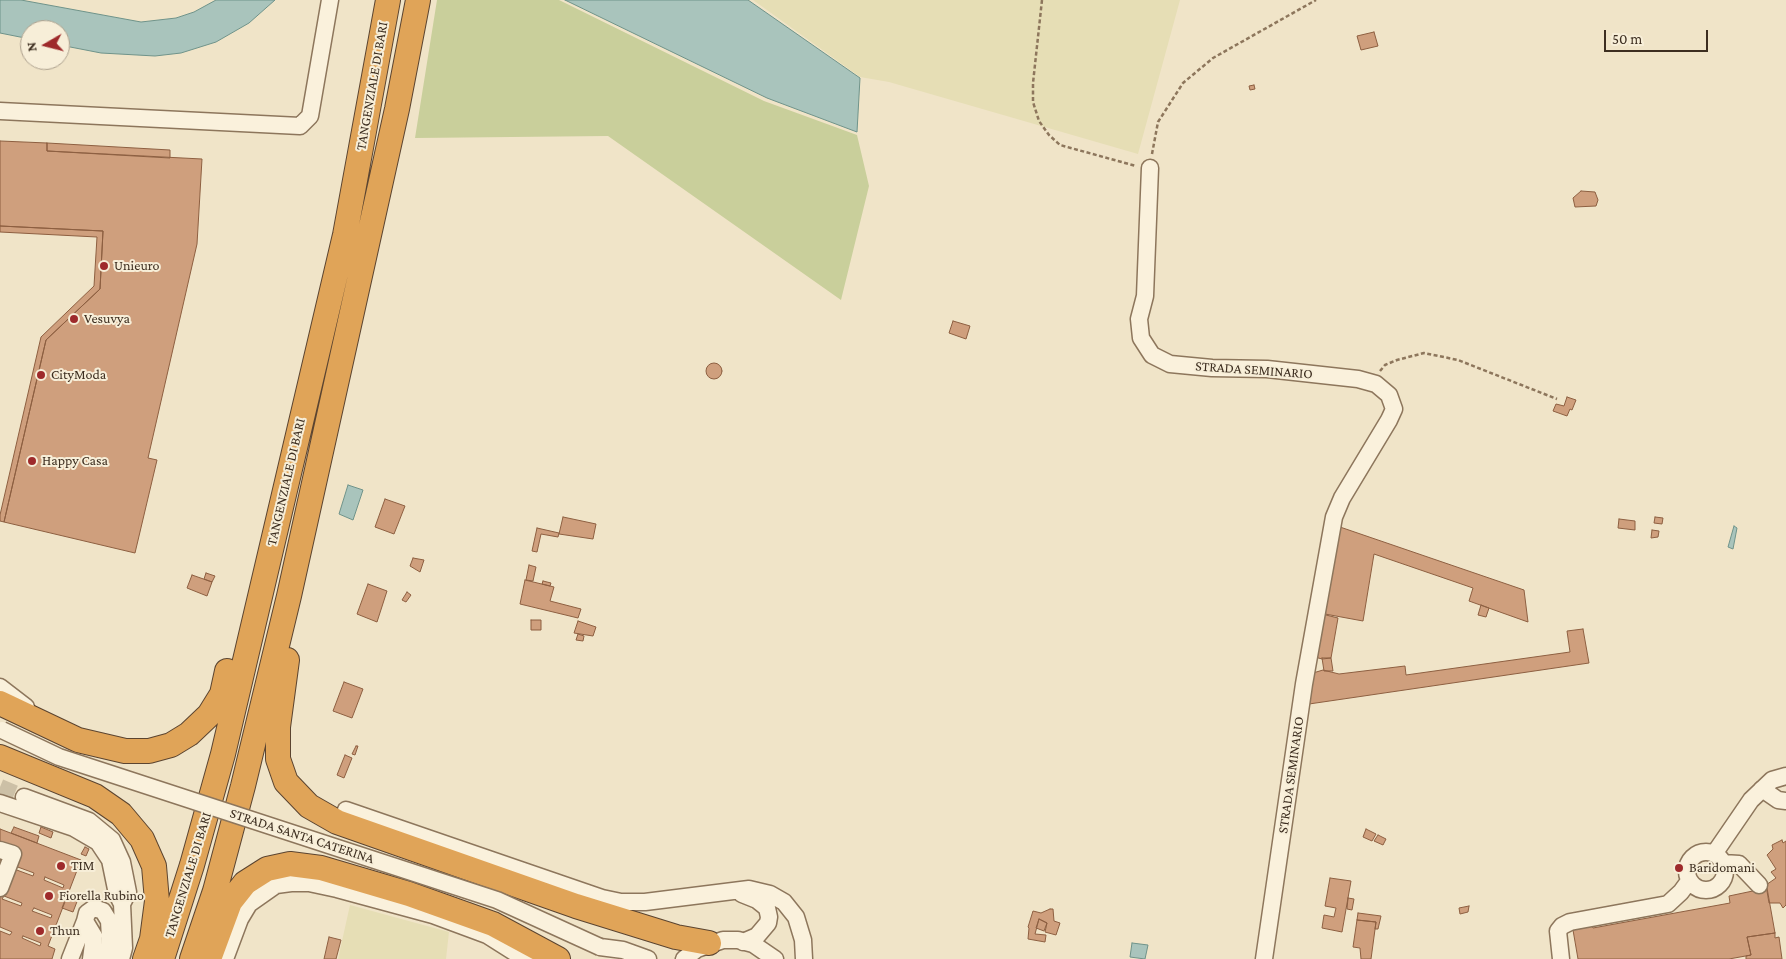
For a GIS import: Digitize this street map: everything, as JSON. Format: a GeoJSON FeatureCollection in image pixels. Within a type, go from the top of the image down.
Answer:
{"type":"FeatureCollection","features":[{"type":"Feature","properties":{"kind":"highway","name":"TANGENZIALE DI BARI"},"geometry":{"type":"LineString","coordinates":[[162,959],[192,865],[222,754],[344,235],[388,0]]}},
{"type":"Feature","properties":{"kind":"highway","name":"TANGENZIALE DI BARI"},"geometry":{"type":"LineString","coordinates":[[192,959],[215,891],[243,786],[289,596],[395,118],[418,0]]}},
{"type":"Feature","properties":{"kind":"highway"},"geometry":{"type":"LineString","coordinates":[[289,596],[287,664],[278,727],[278,758],[286,782],[309,806],[337,822],[576,906],[676,937],[708,943]]}},
{"type":"Feature","properties":{"kind":"highway"},"geometry":{"type":"LineString","coordinates":[[0,703],[57,732],[100,747],[125,751],[148,751],[171,745],[189,734],[210,715],[222,694],[234,641],[258,601]]}},
{"type":"Feature","properties":{"kind":"highway"},"geometry":{"type":"LineString","coordinates":[[0,757],[95,796],[121,814],[142,839],[154,866],[157,901],[152,939],[145,959]]}},
{"type":"Feature","properties":{"kind":"highway"},"geometry":{"type":"LineString","coordinates":[[209,959],[230,902],[245,883],[267,869],[290,864],[321,868],[409,894],[493,924],[558,959]]}},
{"type":"Feature","properties":{"kind":"street"},"geometry":{"type":"LineString","coordinates":[[0,111],[300,126],[310,116],[330,0]]}},
{"type":"Feature","properties":{"kind":"street","name":"STRADA SEMINARIO"},"geometry":{"type":"LineString","coordinates":[[1150,168],[1145,296],[1139,319],[1141,338],[1152,355],[1170,364],[1212,368],[1267,368],[1358,379],[1376,384],[1389,395],[1394,408],[1389,420],[1342,498],[1334,517],[1304,684],[1264,959]]}},
{"type":"Feature","properties":{"kind":"street"},"geometry":{"type":"LineString","coordinates":[[0,687],[57,732]]}},
{"type":"Feature","properties":{"kind":"street","name":"STRADA SANTA CATERINA"},"geometry":{"type":"LineString","coordinates":[[1,729],[59,757],[497,900],[600,947],[616,959]]}},
{"type":"Feature","properties":{"kind":"street"},"geometry":{"type":"LineString","coordinates":[[1562,959],[1558,931],[1562,926],[1570,922],[1668,904],[1685,894],[1699,889],[1705,891],[1717,887],[1725,876],[1719,859],[1751,800],[1772,780],[1786,776]]}},
{"type":"Feature","properties":{"kind":"street"},"geometry":{"type":"LineString","coordinates":[[1762,789],[1778,800],[1786,801]]}},
{"type":"Feature","properties":{"kind":"street"},"geometry":{"type":"LineString","coordinates":[[24,797],[89,821],[112,840],[122,862],[128,892],[122,904]]}},
{"type":"Feature","properties":{"kind":"street"},"geometry":{"type":"LineString","coordinates":[[0,803],[74,828],[98,842],[110,860],[117,894],[122,904],[124,948],[121,959]]}},
{"type":"Feature","properties":{"kind":"street"},"geometry":{"type":"LineString","coordinates":[[346,810],[602,898],[621,902],[645,902],[730,890],[749,889],[770,894],[784,902],[796,917],[803,940],[804,959]]}},
{"type":"Feature","properties":{"kind":"street"},"geometry":{"type":"LineString","coordinates":[[0,850],[13,854],[0,888]]}},
{"type":"Feature","properties":{"kind":"street"},"geometry":{"type":"LineString","coordinates":[[1685,894],[1687,870],[1692,858],[1702,852],[1738,864],[1759,885]]}},
{"type":"Feature","properties":{"kind":"street"},"geometry":{"type":"LineString","coordinates":[[225,959],[240,919],[249,904],[276,885],[292,883],[309,883],[337,889],[433,915],[486,935],[525,959]]}},
{"type":"Feature","properties":{"kind":"street"},"geometry":{"type":"LineString","coordinates":[[730,890],[757,900],[769,912],[768,923],[764,929],[757,936],[743,942]]}},
{"type":"Feature","properties":{"kind":"street"},"geometry":{"type":"LineString","coordinates":[[70,959],[87,913],[94,908],[103,911],[109,921],[110,938],[107,959]]}},
{"type":"Feature","properties":{"kind":"street"},"geometry":{"type":"LineString","coordinates":[[84,921],[94,936],[91,959]]}},
{"type":"Feature","properties":{"kind":"street"},"geometry":{"type":"LineString","coordinates":[[684,959],[708,943],[723,940],[743,942],[768,952],[775,959]]}},
{"type":"Feature","properties":{"kind":"street","name":"STRADA SANTA CATERINA"},"geometry":{"type":"LineString","coordinates":[[600,947],[623,950],[648,959]]}},
{"type":"Feature","properties":{"kind":"path"},"geometry":{"type":"LineString","coordinates":[[1042,0],[1033,83],[1033,102],[1039,121],[1049,135],[1060,145],[1132,165],[1150,168],[1158,122],[1183,83],[1213,58],[1316,0]]}},
{"type":"Feature","properties":{"kind":"path"},"geometry":{"type":"LineString","coordinates":[[1376,384],[1378,373],[1385,365],[1424,354],[1458,360],[1557,399]]}},
{"type":"Feature","properties":{"kind":"shaded area"},"geometry":{"type":"Polygon","coordinates":[[[753,0],[1180,0],[1138,154],[889,82],[860,77],[753,0]]]}},
{"type":"Feature","properties":{"kind":"shaded area"},"geometry":{"type":"Polygon","coordinates":[[[350,905],[449,932],[446,959],[338,959],[350,905]]]}},
{"type":"Feature","properties":{"kind":"green space"},"geometry":{"type":"Polygon","coordinates":[[[437,0],[559,0],[764,101],[857,135],[869,186],[841,300],[608,136],[415,138],[437,0]]]}},
{"type":"Feature","properties":{"kind":"water"},"geometry":{"type":"Polygon","coordinates":[[[0,0],[21,0],[141,22],[176,18],[194,12],[216,0],[275,0],[249,23],[216,42],[181,53],[155,56],[101,53],[70,47],[70,20],[20,20],[20,37],[0,33],[0,0]]]}},
{"type":"Feature","properties":{"kind":"water"},"geometry":{"type":"Polygon","coordinates":[[[565,0],[748,0],[860,78],[857,132],[767,98],[565,0]]]}},
{"type":"Feature","properties":{"kind":"water"},"geometry":{"type":"Polygon","coordinates":[[[348,485],[363,490],[353,520],[339,514],[348,485]]]}},
{"type":"Feature","properties":{"kind":"water"},"geometry":{"type":"Polygon","coordinates":[[[1734,526],[1737,528],[1733,549],[1728,547],[1734,526]]]}},
{"type":"Feature","properties":{"kind":"water"},"geometry":{"type":"Polygon","coordinates":[[[1132,943],[1148,945],[1145,959],[1130,957],[1132,943]]]}},
{"type":"Feature","properties":{"kind":"building"},"geometry":{"type":"Polygon","coordinates":[[[1374,32],[1378,46],[1361,50],[1357,36],[1374,32]]]}},
{"type":"Feature","properties":{"kind":"building"},"geometry":{"type":"Polygon","coordinates":[[[1254,85],[1255,89],[1250,90],[1249,86],[1254,85]]]}},
{"type":"Feature","properties":{"kind":"building"},"geometry":{"type":"Polygon","coordinates":[[[0,141],[47,143],[47,151],[202,159],[197,244],[148,458],[157,460],[135,553],[4,522],[46,340],[100,289],[103,231],[0,226],[0,141]]]}},
{"type":"Feature","properties":{"kind":"building"},"geometry":{"type":"Polygon","coordinates":[[[47,143],[170,150],[170,158],[47,151],[47,143]]]}},
{"type":"Feature","properties":{"kind":"building"},"geometry":{"type":"Polygon","coordinates":[[[1581,191],[1595,192],[1598,200],[1596,206],[1575,207],[1573,198],[1581,191]]]}},
{"type":"Feature","properties":{"kind":"building"},"geometry":{"type":"Polygon","coordinates":[[[0,226],[103,231],[100,289],[46,340],[4,522],[0,521],[0,515],[41,337],[94,286],[97,237],[0,232],[0,226]]]}},
{"type":"Feature","properties":{"kind":"building"},"geometry":{"type":"Polygon","coordinates":[[[953,321],[970,326],[966,339],[949,333],[953,321]]]}},
{"type":"Feature","properties":{"kind":"building"},"geometry":{"type":"Polygon","coordinates":[[[711,363],[717,363],[722,368],[720,377],[711,379],[706,374],[706,368],[711,363]]]}},
{"type":"Feature","properties":{"kind":"building"},"geometry":{"type":"Polygon","coordinates":[[[1567,397],[1576,400],[1567,416],[1553,411],[1556,404],[1564,406],[1567,397]]]}},
{"type":"Feature","properties":{"kind":"building"},"geometry":{"type":"Polygon","coordinates":[[[385,499],[405,506],[394,534],[375,527],[385,499]]]}},
{"type":"Feature","properties":{"kind":"building"},"geometry":{"type":"Polygon","coordinates":[[[563,517],[596,524],[593,539],[559,534],[563,517]]]}},
{"type":"Feature","properties":{"kind":"building"},"geometry":{"type":"Polygon","coordinates":[[[1655,517],[1663,518],[1662,524],[1654,523],[1655,517]]]}},
{"type":"Feature","properties":{"kind":"building"},"geometry":{"type":"Polygon","coordinates":[[[1619,519],[1635,521],[1635,530],[1618,528],[1619,519]]]}},
{"type":"Feature","properties":{"kind":"building"},"geometry":{"type":"Polygon","coordinates":[[[1337,526],[1524,590],[1528,622],[1469,601],[1473,588],[1374,554],[1363,621],[1325,614],[1337,526]]]}},
{"type":"Feature","properties":{"kind":"building"},"geometry":{"type":"Polygon","coordinates":[[[537,528],[559,533],[558,537],[541,534],[537,552],[532,551],[537,528]]]}},
{"type":"Feature","properties":{"kind":"building"},"geometry":{"type":"Polygon","coordinates":[[[1652,530],[1659,531],[1658,537],[1651,538],[1652,530]]]}},
{"type":"Feature","properties":{"kind":"building"},"geometry":{"type":"Polygon","coordinates":[[[413,558],[424,560],[420,572],[410,566],[413,558]]]}},
{"type":"Feature","properties":{"kind":"building"},"geometry":{"type":"Polygon","coordinates":[[[529,565],[536,567],[533,581],[526,580],[529,565]]]}},
{"type":"Feature","properties":{"kind":"building"},"geometry":{"type":"Polygon","coordinates":[[[206,573],[215,576],[212,582],[204,579],[206,573]]]}},
{"type":"Feature","properties":{"kind":"building"},"geometry":{"type":"Polygon","coordinates":[[[192,575],[212,582],[207,596],[187,588],[192,575]]]}},
{"type":"Feature","properties":{"kind":"building"},"geometry":{"type":"Polygon","coordinates":[[[525,580],[554,587],[550,601],[581,609],[578,618],[520,604],[525,580]]]}},
{"type":"Feature","properties":{"kind":"building"},"geometry":{"type":"Polygon","coordinates":[[[543,581],[551,583],[550,586],[542,584],[543,581]]]}},
{"type":"Feature","properties":{"kind":"building"},"geometry":{"type":"Polygon","coordinates":[[[368,584],[387,591],[377,622],[357,614],[368,584]]]}},
{"type":"Feature","properties":{"kind":"building"},"geometry":{"type":"Polygon","coordinates":[[[407,592],[411,595],[406,602],[402,600],[407,592]]]}},
{"type":"Feature","properties":{"kind":"building"},"geometry":{"type":"Polygon","coordinates":[[[1481,605],[1489,608],[1486,617],[1478,615],[1481,605]]]}},
{"type":"Feature","properties":{"kind":"building"},"geometry":{"type":"Polygon","coordinates":[[[1322,614],[1338,618],[1331,658],[1322,659],[1315,657],[1322,614]]]}},
{"type":"Feature","properties":{"kind":"building"},"geometry":{"type":"Polygon","coordinates":[[[531,620],[541,620],[541,630],[531,630],[531,620]]]}},
{"type":"Feature","properties":{"kind":"building"},"geometry":{"type":"Polygon","coordinates":[[[578,621],[596,627],[593,636],[574,633],[578,621]]]}},
{"type":"Feature","properties":{"kind":"building"},"geometry":{"type":"Polygon","coordinates":[[[1583,629],[1589,663],[1309,704],[1313,673],[1323,670],[1339,674],[1405,666],[1406,675],[1570,652],[1567,631],[1583,629]]]}},
{"type":"Feature","properties":{"kind":"building"},"geometry":{"type":"Polygon","coordinates":[[[578,634],[584,636],[583,641],[576,640],[578,634]]]}},
{"type":"Feature","properties":{"kind":"building"},"geometry":{"type":"Polygon","coordinates":[[[1322,658],[1331,658],[1333,671],[1324,671],[1322,658]]]}},
{"type":"Feature","properties":{"kind":"building"},"geometry":{"type":"Polygon","coordinates":[[[344,682],[363,689],[352,718],[333,711],[344,682]]]}},
{"type":"Feature","properties":{"kind":"building"},"geometry":{"type":"Polygon","coordinates":[[[356,746],[358,746],[355,755],[352,754],[356,746]]]}},
{"type":"Feature","properties":{"kind":"building"},"geometry":{"type":"Polygon","coordinates":[[[345,755],[352,758],[344,778],[337,775],[345,755]]]}},
{"type":"Feature","properties":{"kind":"building"},"geometry":{"type":"Polygon","coordinates":[[[14,827],[39,836],[37,843],[11,833],[14,827]]]}},
{"type":"Feature","properties":{"kind":"building"},"geometry":{"type":"Polygon","coordinates":[[[41,827],[53,832],[51,838],[39,833],[41,827]]]}},
{"type":"Feature","properties":{"kind":"building"},"geometry":{"type":"Polygon","coordinates":[[[0,829],[81,860],[48,946],[55,949],[52,959],[0,959],[0,931],[10,935],[12,932],[0,927],[0,864],[3,865],[4,862],[0,860],[0,829]],[[15,866],[14,869],[33,876],[34,873],[15,866]],[[45,877],[44,880],[63,888],[64,885],[45,877]],[[4,896],[2,899],[21,906],[22,903],[4,896]],[[34,908],[32,911],[51,918],[52,915],[34,908]],[[23,936],[22,938],[40,946],[41,943],[23,936]]]}},
{"type":"Feature","properties":{"kind":"building"},"geometry":{"type":"Polygon","coordinates":[[[1366,829],[1376,834],[1372,841],[1363,837],[1366,829]]]}},
{"type":"Feature","properties":{"kind":"building"},"geometry":{"type":"Polygon","coordinates":[[[1378,835],[1386,839],[1383,845],[1374,841],[1378,835]]]}},
{"type":"Feature","properties":{"kind":"building"},"geometry":{"type":"Polygon","coordinates":[[[1782,840],[1783,843],[1786,841],[1786,905],[1783,908],[1780,903],[1769,903],[1766,885],[1776,878],[1771,872],[1776,869],[1767,855],[1773,849],[1772,845],[1782,840]]]}},
{"type":"Feature","properties":{"kind":"building"},"geometry":{"type":"Polygon","coordinates":[[[85,847],[89,849],[86,856],[81,854],[85,847]]]}},
{"type":"Feature","properties":{"kind":"building"},"geometry":{"type":"Polygon","coordinates":[[[1330,878],[1351,881],[1342,932],[1322,928],[1324,915],[1334,917],[1336,908],[1325,906],[1330,878]]]}},
{"type":"Feature","properties":{"kind":"building"},"geometry":{"type":"Polygon","coordinates":[[[1767,888],[1775,933],[1747,937],[1751,955],[1729,959],[1578,959],[1573,930],[1730,903],[1729,896],[1767,888]]]}},
{"type":"Feature","properties":{"kind":"building"},"geometry":{"type":"Polygon","coordinates":[[[67,895],[78,899],[73,912],[62,908],[67,895]]]}},
{"type":"Feature","properties":{"kind":"building"},"geometry":{"type":"Polygon","coordinates":[[[1348,898],[1354,899],[1352,910],[1347,909],[1348,898]]]}},
{"type":"Feature","properties":{"kind":"building"},"geometry":{"type":"Polygon","coordinates":[[[1469,906],[1468,912],[1460,914],[1459,908],[1469,906]]]}},
{"type":"Feature","properties":{"kind":"building"},"geometry":{"type":"Polygon","coordinates":[[[1053,909],[1054,921],[1060,923],[1056,935],[1045,932],[1047,923],[1039,919],[1035,934],[1046,935],[1045,942],[1028,939],[1028,927],[1033,911],[1041,913],[1053,909]]]}},
{"type":"Feature","properties":{"kind":"building"},"geometry":{"type":"Polygon","coordinates":[[[1358,913],[1381,916],[1378,929],[1375,929],[1376,922],[1357,920],[1358,913]]]}},
{"type":"Feature","properties":{"kind":"building"},"geometry":{"type":"Polygon","coordinates":[[[1039,919],[1047,923],[1044,931],[1036,928],[1039,919]]]}},
{"type":"Feature","properties":{"kind":"building"},"geometry":{"type":"Polygon","coordinates":[[[1357,920],[1376,922],[1371,959],[1361,959],[1360,948],[1353,947],[1357,920]]]}},
{"type":"Feature","properties":{"kind":"building"},"geometry":{"type":"Polygon","coordinates":[[[1775,933],[1775,938],[1779,937],[1782,959],[1746,959],[1746,956],[1751,955],[1747,937],[1775,933]]]}},
{"type":"Feature","properties":{"kind":"building"},"geometry":{"type":"Polygon","coordinates":[[[329,937],[341,940],[336,959],[324,959],[329,937]]]}},
{"type":"Feature","properties":{"kind":"tunnel"},"geometry":{"type":"LineString","coordinates":[[0,787],[24,797]]}},
{"type":"Feature","properties":{"kind":"place","name":"Unieuro"},"geometry":{"type":"Point","coordinates":[104,266]}},
{"type":"Feature","properties":{"kind":"place","name":"Vesuvya"},"geometry":{"type":"Point","coordinates":[74,319]}},
{"type":"Feature","properties":{"kind":"place","name":"CityModa"},"geometry":{"type":"Point","coordinates":[41,375]}},
{"type":"Feature","properties":{"kind":"place","name":"Happy Casa"},"geometry":{"type":"Point","coordinates":[32,461]}},
{"type":"Feature","properties":{"kind":"place","name":"TIM"},"geometry":{"type":"Point","coordinates":[61,866]}},
{"type":"Feature","properties":{"kind":"place","name":"Baridomani"},"geometry":{"type":"Point","coordinates":[1679,868]}},
{"type":"Feature","properties":{"kind":"place","name":"Fiorella Rubino"},"geometry":{"type":"Point","coordinates":[49,896]}},
{"type":"Feature","properties":{"kind":"place","name":"Thun"},"geometry":{"type":"Point","coordinates":[40,931]}}]}
